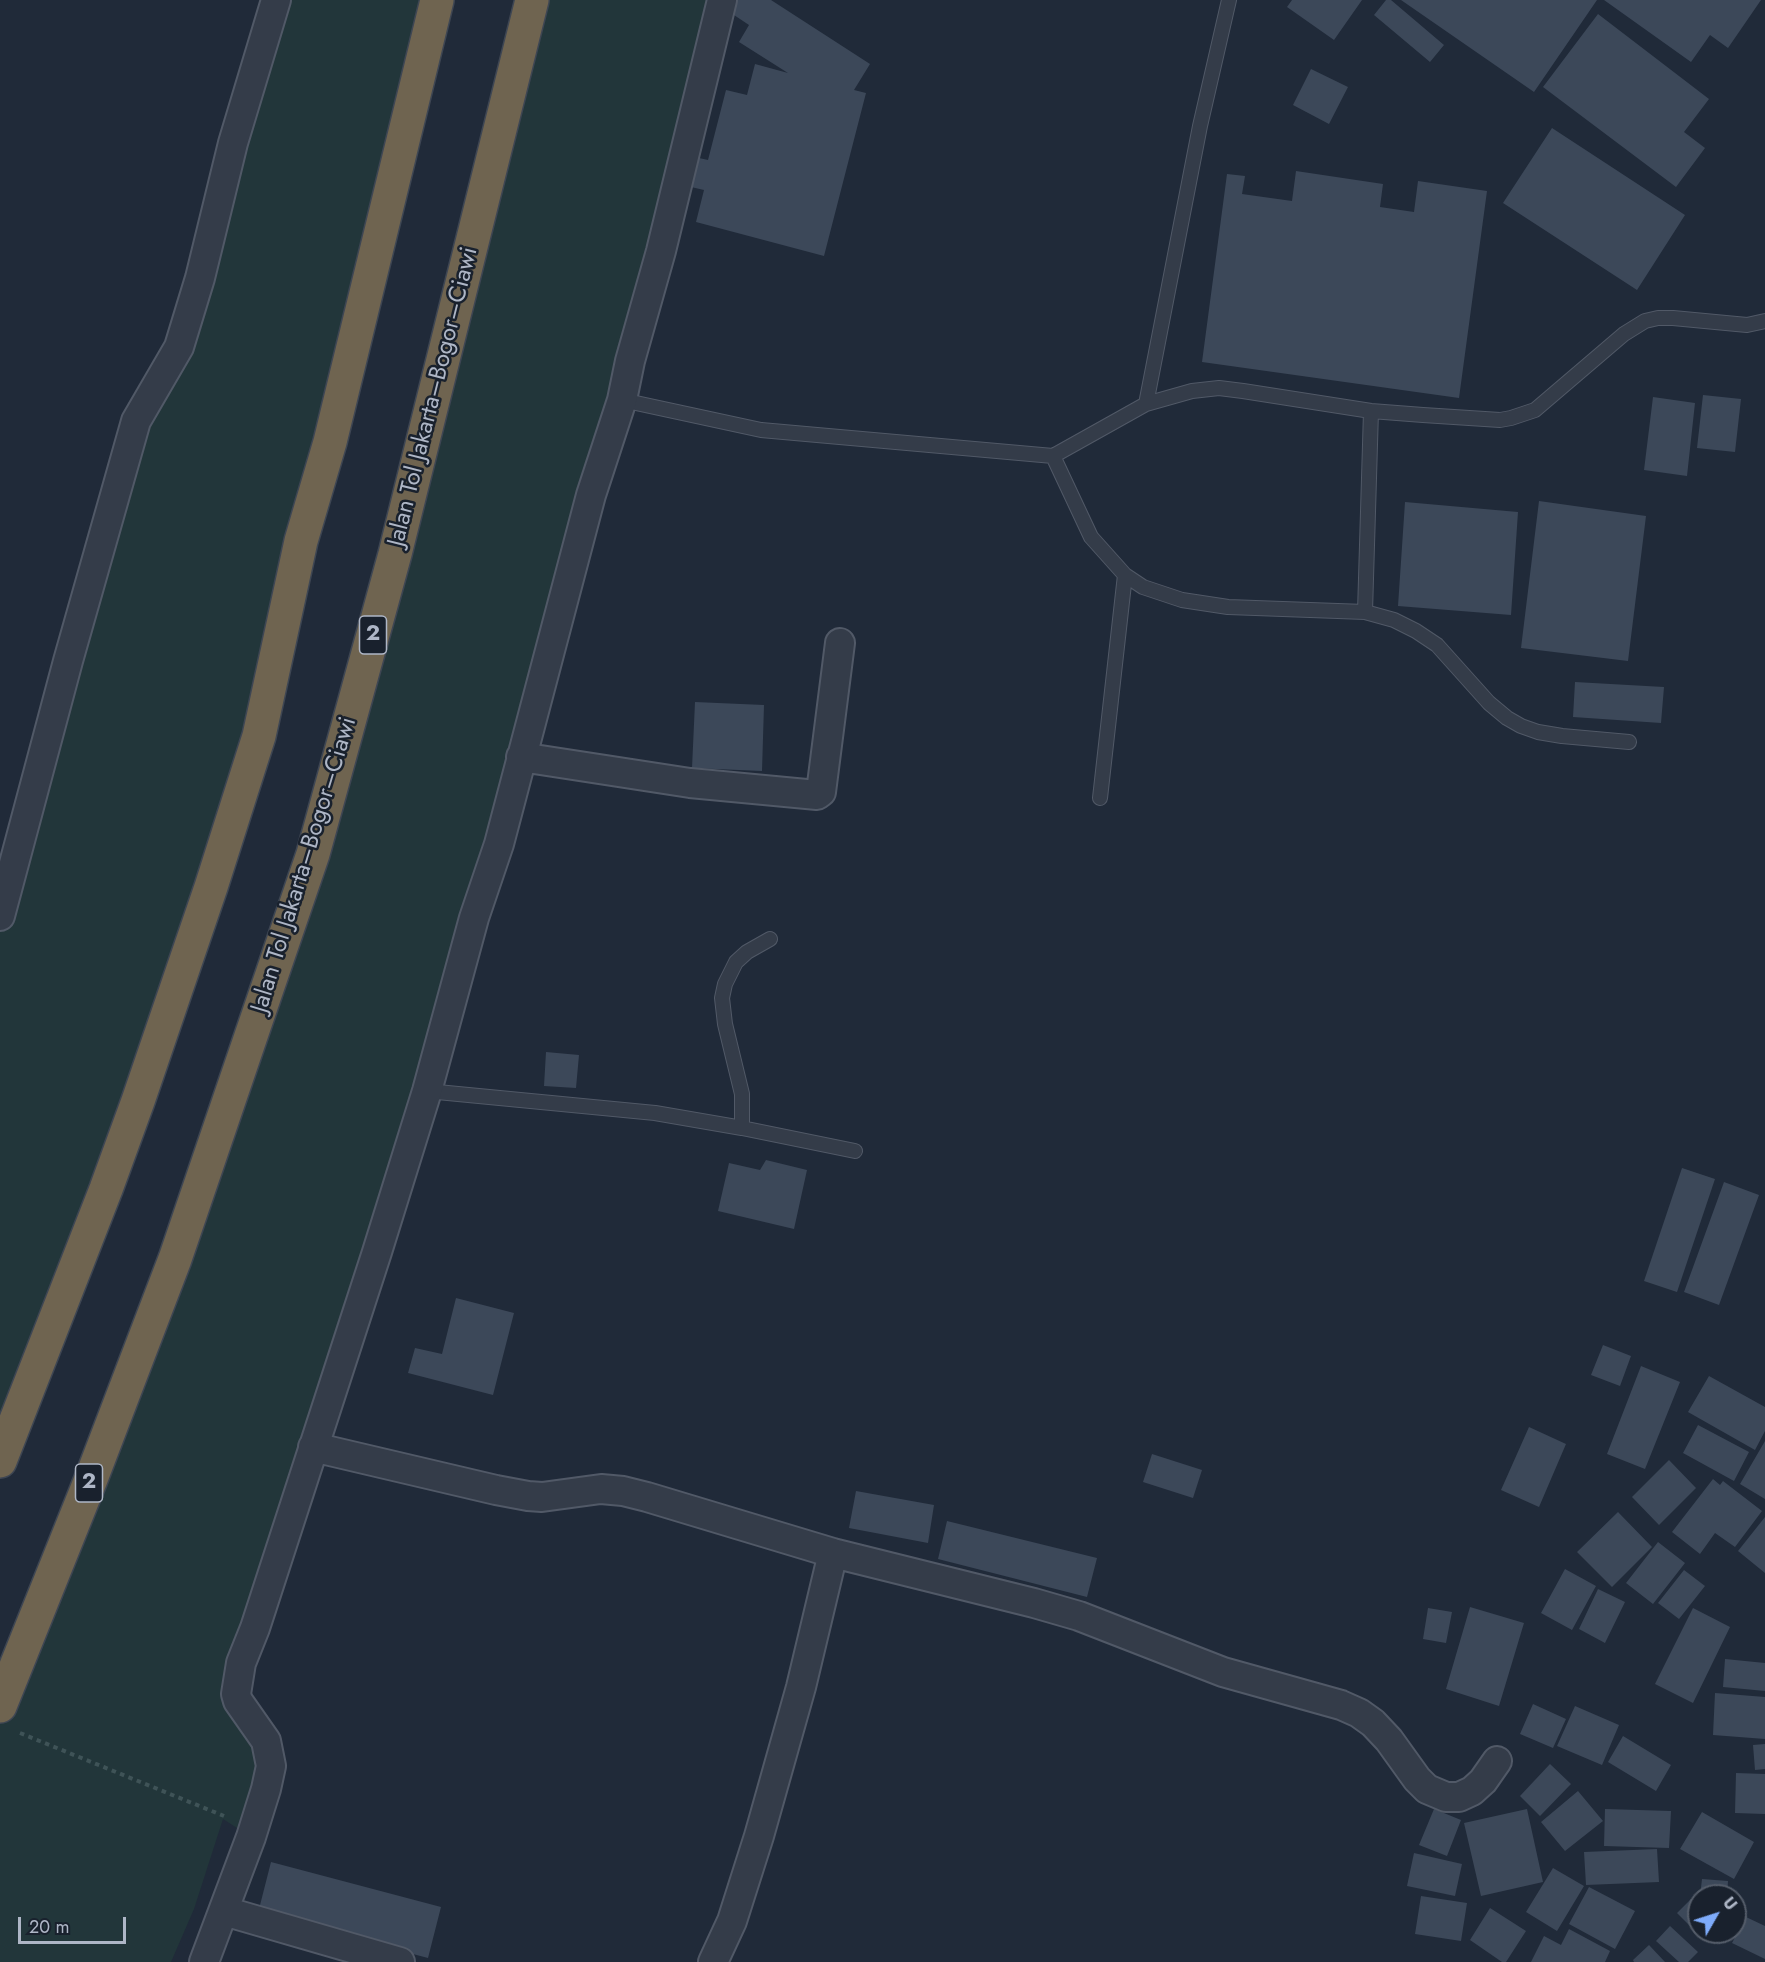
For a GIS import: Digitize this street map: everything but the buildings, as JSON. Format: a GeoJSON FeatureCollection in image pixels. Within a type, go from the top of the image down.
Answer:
{"type":"FeatureCollection","features":[{"type":"Feature","properties":{"kind":"highway"},"geometry":{"type":"LineString","coordinates":[[0,1461],[106,1189],[203,910],[259,736],[301,541],[330,442],[437,0]]}},
{"type":"Feature","properties":{"kind":"highway","name":"Jalan Tol Jakarta–Bogor–Ciawi"},"geometry":{"type":"LineString","coordinates":[[6,1718],[86,1490],[175,1259],[314,854],[395,554],[532,0]]}},
{"type":"Feature","properties":{"kind":"highway"},"geometry":{"type":"LineString","coordinates":[[0,1421],[106,1189]]}},
{"type":"Feature","properties":{"kind":"street"},"geometry":{"type":"LineString","coordinates":[[0,916],[68,661],[133,432],[144,405],[179,347],[188,321],[233,142],[276,0]]}},
{"type":"Feature","properties":{"kind":"street"},"geometry":{"type":"LineString","coordinates":[[204,1962],[251,1838],[271,1766],[266,1741],[238,1701],[236,1684],[241,1663],[255,1628],[427,1091],[474,918],[499,844],[591,495],[622,400],[722,0]]}},
{"type":"Feature","properties":{"kind":"street"},"geometry":{"type":"LineString","coordinates":[[521,757],[690,783],[819,794],[840,643]]}},
{"type":"Feature","properties":{"kind":"street"},"geometry":{"type":"LineString","coordinates":[[313,1447],[528,1496],[542,1497],[601,1489],[623,1491],[765,1531],[833,1553],[1034,1603],[1078,1617],[1223,1672],[1341,1705],[1359,1713],[1374,1723],[1427,1789],[1446,1797],[1459,1797],[1472,1791],[1483,1781],[1497,1761]]}},
{"type":"Feature","properties":{"kind":"street"},"geometry":{"type":"LineString","coordinates":[[713,1962],[732,1920],[759,1836],[801,1687],[833,1553]]}},
{"type":"Feature","properties":{"kind":"street"},"geometry":{"type":"LineString","coordinates":[[224,1911],[400,1962]]}},
{"type":"Feature","properties":{"kind":"lane"},"geometry":{"type":"LineString","coordinates":[[1146,404],[1200,126],[1229,0]]}},
{"type":"Feature","properties":{"kind":"lane"},"geometry":{"type":"LineString","coordinates":[[622,400],[761,430],[1053,456],[1146,404],[1192,391],[1219,388],[1371,411],[1500,420],[1534,410],[1624,334],[1645,321],[1673,318],[1747,325],[1765,321]]}},
{"type":"Feature","properties":{"kind":"lane"},"geometry":{"type":"LineString","coordinates":[[1365,612],[1371,411]]}},
{"type":"Feature","properties":{"kind":"lane"},"geometry":{"type":"LineString","coordinates":[[1053,456],[1091,537],[1125,575],[1143,587],[1182,600],[1228,607],[1365,612],[1394,620],[1437,645],[1489,703],[1521,726],[1538,732],[1562,736],[1629,742]]}},
{"type":"Feature","properties":{"kind":"lane"},"geometry":{"type":"LineString","coordinates":[[1100,798],[1125,575]]}},
{"type":"Feature","properties":{"kind":"lane"},"geometry":{"type":"LineString","coordinates":[[742,1128],[742,1094],[725,1024],[724,984],[736,962],[747,952],[770,939]]}},
{"type":"Feature","properties":{"kind":"lane"},"geometry":{"type":"LineString","coordinates":[[427,1091],[612,1108],[742,1128],[855,1151]]}},
{"type":"Feature","properties":{"kind":"path"},"geometry":{"type":"LineString","coordinates":[[6,1718],[231,1819]]}},
{"type":"Feature","properties":{"kind":"green space"},"geometry":{"type":"Polygon","coordinates":[[[276,0],[437,0],[211,887],[0,1421],[0,917],[136,421],[179,347],[276,0]]]}},
{"type":"Feature","properties":{"kind":"green space"},"geometry":{"type":"Polygon","coordinates":[[[530,0],[721,0],[622,400],[241,1663],[260,1729],[251,1837],[223,1819],[194,1909],[171,1962],[0,1962],[0,1706],[308,870],[530,0]]]}}]}
